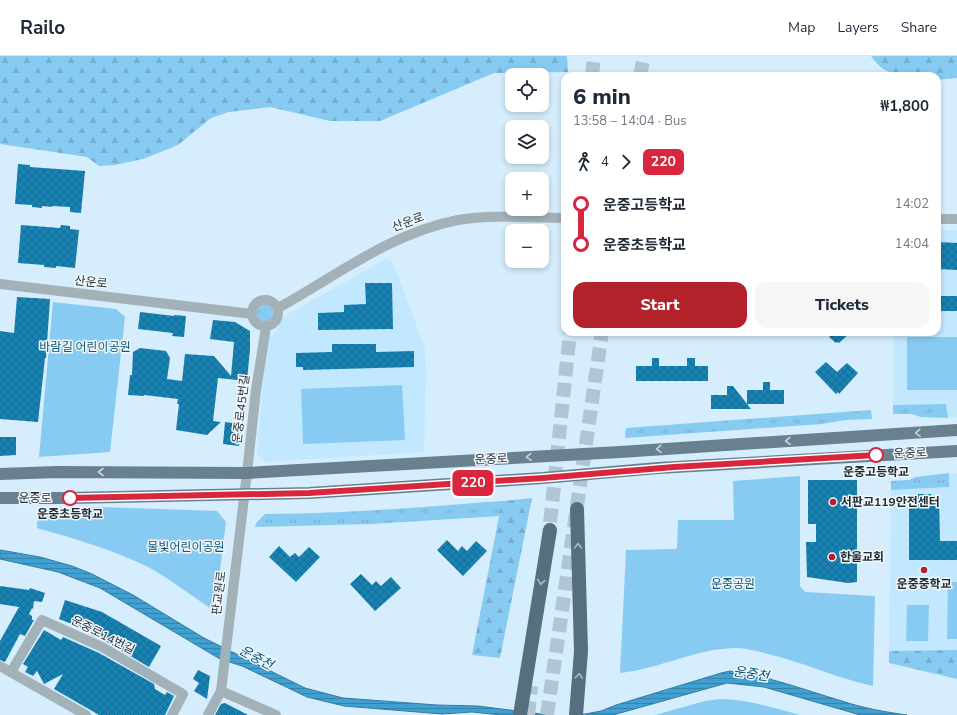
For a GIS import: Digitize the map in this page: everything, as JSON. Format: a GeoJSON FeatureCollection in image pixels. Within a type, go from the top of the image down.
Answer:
{"type":"FeatureCollection","features":[{"type":"Feature","properties":{"kind":"highway"},"geometry":{"type":"LineString","coordinates":[[576,715],[581,651],[577,509]]}},
{"type":"Feature","properties":{"kind":"highway"},"geometry":{"type":"LineString","coordinates":[[520,715],[550,530]]}},
{"type":"Feature","properties":{"kind":"main road","name":"운중로"},"geometry":{"type":"LineString","coordinates":[[0,474],[57,472],[247,473],[636,451],[957,430]]}},
{"type":"Feature","properties":{"kind":"main road","name":"운중로"},"geometry":{"type":"LineString","coordinates":[[0,498],[309,493],[543,478],[666,467],[957,451]]}},
{"type":"Feature","properties":{"kind":"street","name":"산운로"},"geometry":{"type":"LineString","coordinates":[[278,308],[392,242],[430,227],[459,220],[486,217],[561,218]]}},
{"type":"Feature","properties":{"kind":"street"},"geometry":{"type":"LineString","coordinates":[[941,219],[957,219]]}},
{"type":"Feature","properties":{"kind":"street","name":"산운로"},"geometry":{"type":"LineString","coordinates":[[0,284],[252,314]]}},
{"type":"Feature","properties":{"kind":"street"},"geometry":{"type":"LineString","coordinates":[[260,300],[269,300],[278,308],[279,312],[277,321],[270,326],[266,327],[255,322],[252,314],[254,306],[260,300]]}},
{"type":"Feature","properties":{"kind":"street","name":"운중로45번길"},"geometry":{"type":"LineString","coordinates":[[245,495],[256,390],[266,327]]}},
{"type":"Feature","properties":{"kind":"street","name":"판교원로"},"geometry":{"type":"LineString","coordinates":[[221,691],[245,495]]}},
{"type":"Feature","properties":{"kind":"street","name":"운중로14번길"},"geometry":{"type":"LineString","coordinates":[[11,672],[42,620],[102,647],[183,694],[172,715]]}},
{"type":"Feature","properties":{"kind":"street"},"geometry":{"type":"LineString","coordinates":[[0,666],[86,715]]}},
{"type":"Feature","properties":{"kind":"street"},"geometry":{"type":"LineString","coordinates":[[208,715],[221,691],[276,715]]}},
{"type":"Feature","properties":{"kind":"shaded area"},"geometry":{"type":"Polygon","coordinates":[[[941,230],[957,230],[957,417],[948,418],[946,404],[893,405],[894,336],[941,336],[941,230]]]}},
{"type":"Feature","properties":{"kind":"shaded area"},"geometry":{"type":"Polygon","coordinates":[[[386,259],[393,262],[425,348],[426,373],[424,452],[265,462],[257,454],[267,340],[276,332],[281,320],[288,314],[386,259]]]}},
{"type":"Feature","properties":{"kind":"shaded area","name":"운중중학교"},"geometry":{"type":"Polygon","coordinates":[[[949,473],[957,473],[957,650],[889,651],[891,490],[949,487],[949,473]]]}},
{"type":"Feature","properties":{"kind":"shaded area"},"geometry":{"type":"Polygon","coordinates":[[[0,550],[40,557],[72,566],[92,574],[133,595],[204,638],[305,688],[343,698],[437,705],[478,706],[549,715],[501,715],[472,712],[442,714],[344,706],[307,697],[242,666],[220,659],[100,588],[58,572],[0,559],[0,550]]]}},
{"type":"Feature","properties":{"kind":"shaded area"},"geometry":{"type":"Polygon","coordinates":[[[730,671],[772,680],[858,706],[907,715],[860,715],[764,687],[727,683],[613,715],[580,715],[601,711],[616,705],[730,671]]]}},
{"type":"Feature","properties":{"kind":"green space"},"geometry":{"type":"Polygon","coordinates":[[[0,56],[567,56],[568,72],[549,72],[549,68],[505,68],[505,73],[494,73],[380,121],[330,121],[270,107],[229,112],[211,118],[178,145],[143,159],[115,165],[99,166],[87,157],[0,144],[0,56]]]}},
{"type":"Feature","properties":{"kind":"green space"},"geometry":{"type":"Polygon","coordinates":[[[871,56],[957,56],[957,78],[941,80],[941,72],[890,72],[878,64],[871,56]]]}},
{"type":"Feature","properties":{"kind":"green space","name":"바람길 어린이공원"},"geometry":{"type":"Polygon","coordinates":[[[53,302],[116,309],[125,317],[110,452],[39,457],[53,302]]]}},
{"type":"Feature","properties":{"kind":"green space"},"geometry":{"type":"Polygon","coordinates":[[[262,305],[268,305],[273,310],[271,319],[268,321],[262,321],[257,316],[257,310],[262,305]]]}},
{"type":"Feature","properties":{"kind":"green space"},"geometry":{"type":"Polygon","coordinates":[[[907,337],[957,337],[957,390],[907,390],[907,337]]]}},
{"type":"Feature","properties":{"kind":"green space"},"geometry":{"type":"Polygon","coordinates":[[[402,385],[405,440],[303,444],[301,389],[402,385]]]}},
{"type":"Feature","properties":{"kind":"green space"},"geometry":{"type":"Polygon","coordinates":[[[946,404],[948,418],[921,417],[911,414],[893,414],[893,405],[946,404]]]}},
{"type":"Feature","properties":{"kind":"green space"},"geometry":{"type":"Polygon","coordinates":[[[871,410],[872,419],[625,438],[626,428],[871,410]]]}},
{"type":"Feature","properties":{"kind":"green space"},"geometry":{"type":"Polygon","coordinates":[[[949,473],[949,487],[891,490],[891,481],[909,480],[916,477],[949,473]]]}},
{"type":"Feature","properties":{"kind":"green space","name":"운중공원"},"geometry":{"type":"Polygon","coordinates":[[[800,476],[800,586],[805,592],[875,596],[873,686],[845,679],[778,656],[738,648],[705,652],[649,668],[620,673],[626,550],[677,549],[678,520],[734,520],[733,481],[800,476]]]}},
{"type":"Feature","properties":{"kind":"green space"},"geometry":{"type":"Polygon","coordinates":[[[532,498],[500,658],[472,655],[502,501],[532,498]]]}},
{"type":"Feature","properties":{"kind":"green space"},"geometry":{"type":"Polygon","coordinates":[[[502,501],[500,516],[372,524],[255,527],[256,523],[265,514],[295,514],[413,508],[502,501]]]}},
{"type":"Feature","properties":{"kind":"green space","name":"물빛어린이공원"},"geometry":{"type":"Polygon","coordinates":[[[99,507],[217,511],[226,522],[216,602],[212,609],[150,568],[95,545],[37,528],[38,510],[99,507]]]}},
{"type":"Feature","properties":{"kind":"green space"},"geometry":{"type":"Polygon","coordinates":[[[948,582],[957,582],[957,639],[947,639],[948,582]]]}},
{"type":"Feature","properties":{"kind":"green space"},"geometry":{"type":"Polygon","coordinates":[[[907,605],[929,605],[928,641],[906,641],[907,605]]]}},
{"type":"Feature","properties":{"kind":"green space"},"geometry":{"type":"Polygon","coordinates":[[[957,650],[957,679],[889,663],[889,651],[957,650]]]}},
{"type":"Feature","properties":{"kind":"green space"},"geometry":{"type":"Polygon","coordinates":[[[720,699],[750,702],[800,715],[655,715],[705,701],[720,699]]]}},
{"type":"Feature","properties":{"kind":"building"},"geometry":{"type":"Polygon","coordinates":[[[18,164],[30,165],[30,167],[85,171],[81,213],[70,212],[70,207],[42,206],[42,208],[32,207],[32,205],[15,204],[18,164]]]}},
{"type":"Feature","properties":{"kind":"building"},"geometry":{"type":"Polygon","coordinates":[[[21,225],[60,228],[61,225],[70,226],[70,229],[79,230],[75,268],[56,266],[56,268],[44,267],[44,265],[18,263],[21,225]]]}},
{"type":"Feature","properties":{"kind":"building"},"geometry":{"type":"Polygon","coordinates":[[[941,242],[957,243],[957,270],[941,269],[941,242]]]}},
{"type":"Feature","properties":{"kind":"building"},"geometry":{"type":"Polygon","coordinates":[[[365,283],[392,283],[393,329],[318,330],[318,313],[344,312],[344,305],[366,304],[365,283]]]}},
{"type":"Feature","properties":{"kind":"building"},"geometry":{"type":"Polygon","coordinates":[[[941,296],[957,296],[957,311],[941,311],[941,296]]]}},
{"type":"Feature","properties":{"kind":"building"},"geometry":{"type":"Polygon","coordinates":[[[17,297],[50,299],[46,358],[38,422],[0,419],[0,331],[14,333],[17,297]]]}},
{"type":"Feature","properties":{"kind":"building"},"geometry":{"type":"Polygon","coordinates":[[[140,312],[186,316],[184,337],[172,336],[173,333],[138,329],[140,312]]]}},
{"type":"Feature","properties":{"kind":"building"},"geometry":{"type":"Polygon","coordinates":[[[213,320],[235,322],[250,331],[247,381],[218,378],[213,421],[221,422],[207,435],[176,430],[179,404],[177,404],[178,399],[144,395],[128,395],[130,375],[132,375],[133,352],[140,348],[166,351],[170,358],[167,379],[182,381],[185,354],[214,356],[231,376],[234,342],[210,339],[213,320]]]}},
{"type":"Feature","properties":{"kind":"building"},"geometry":{"type":"Polygon","coordinates":[[[847,336],[839,343],[836,343],[829,337],[847,336]]]}},
{"type":"Feature","properties":{"kind":"building"},"geometry":{"type":"Polygon","coordinates":[[[332,344],[376,344],[376,352],[414,351],[414,367],[303,370],[303,367],[296,367],[296,353],[332,352],[332,344]]]}},
{"type":"Feature","properties":{"kind":"building"},"geometry":{"type":"Polygon","coordinates":[[[652,358],[659,358],[659,366],[687,366],[687,358],[695,358],[695,366],[708,366],[708,381],[636,381],[636,366],[652,366],[652,358]]]}},
{"type":"Feature","properties":{"kind":"building"},"geometry":{"type":"Polygon","coordinates":[[[826,362],[837,372],[847,363],[858,373],[839,394],[838,392],[836,394],[815,372],[826,362]]]}},
{"type":"Feature","properties":{"kind":"building"},"geometry":{"type":"Polygon","coordinates":[[[763,382],[770,382],[770,390],[784,390],[784,404],[747,404],[747,390],[763,390],[763,382]]]}},
{"type":"Feature","properties":{"kind":"building"},"geometry":{"type":"Polygon","coordinates":[[[727,386],[733,386],[751,409],[711,409],[711,395],[727,395],[727,386]]]}},
{"type":"Feature","properties":{"kind":"building"},"geometry":{"type":"Polygon","coordinates":[[[225,422],[241,424],[239,446],[223,444],[225,422]]]}},
{"type":"Feature","properties":{"kind":"building"},"geometry":{"type":"Polygon","coordinates":[[[0,437],[16,437],[16,455],[0,456],[0,437]]]}},
{"type":"Feature","properties":{"kind":"building"},"geometry":{"type":"Polygon","coordinates":[[[808,480],[857,480],[857,582],[848,583],[807,577],[806,542],[816,542],[816,524],[808,524],[808,480]]]}},
{"type":"Feature","properties":{"kind":"building"},"geometry":{"type":"Polygon","coordinates":[[[918,494],[931,494],[931,497],[939,497],[940,541],[957,541],[957,560],[909,560],[909,497],[918,497],[918,494]]]}},
{"type":"Feature","properties":{"kind":"building"},"geometry":{"type":"Polygon","coordinates":[[[447,540],[458,551],[462,546],[467,551],[476,541],[487,551],[463,576],[437,550],[447,540]]]}},
{"type":"Feature","properties":{"kind":"building"},"geometry":{"type":"Polygon","coordinates":[[[279,546],[290,557],[295,553],[299,557],[309,547],[320,557],[296,582],[269,557],[279,546]]]}},
{"type":"Feature","properties":{"kind":"building"},"geometry":{"type":"Polygon","coordinates":[[[361,574],[372,585],[376,581],[381,586],[391,577],[401,588],[375,611],[350,584],[361,574]]]}},
{"type":"Feature","properties":{"kind":"building"},"geometry":{"type":"Polygon","coordinates":[[[0,586],[29,590],[30,588],[45,593],[42,602],[34,601],[33,609],[32,608],[29,614],[32,616],[32,620],[34,620],[25,636],[20,634],[5,662],[0,660],[0,641],[19,607],[0,604],[0,586]]]}},
{"type":"Feature","properties":{"kind":"building"},"geometry":{"type":"Polygon","coordinates":[[[65,600],[102,612],[161,646],[149,667],[105,641],[91,635],[92,632],[59,619],[65,600]]]}},
{"type":"Feature","properties":{"kind":"building"},"geometry":{"type":"Polygon","coordinates":[[[44,630],[61,640],[63,637],[99,653],[154,684],[155,689],[165,695],[167,692],[174,696],[165,715],[99,715],[54,689],[63,674],[44,684],[37,671],[33,676],[25,672],[28,667],[23,664],[44,630]]]}},
{"type":"Feature","properties":{"kind":"building"},"geometry":{"type":"Polygon","coordinates":[[[198,670],[210,676],[207,699],[194,691],[199,683],[193,679],[198,670]]]}},
{"type":"Feature","properties":{"kind":"building"},"geometry":{"type":"Polygon","coordinates":[[[225,703],[248,715],[215,715],[221,704],[225,703]]]}},
{"type":"Feature","properties":{"kind":"tunnel"},"geometry":{"type":"LineString","coordinates":[[592,72],[594,56]]}},
{"type":"Feature","properties":{"kind":"tunnel"},"geometry":{"type":"LineString","coordinates":[[641,72],[644,56]]}},
{"type":"Feature","properties":{"kind":"tunnel"},"geometry":{"type":"LineString","coordinates":[[548,543],[570,336]]}},
{"type":"Feature","properties":{"kind":"tunnel"},"geometry":{"type":"LineString","coordinates":[[547,715],[601,336]]}},
{"type":"Feature","properties":{"kind":"tunnel"},"geometry":{"type":"LineString","coordinates":[[528,715],[531,686]]}},
{"type":"Feature","properties":{"kind":"bus line","name":"220"},"geometry":{"type":"LineString","coordinates":[[70,498],[309,493],[543,478],[674,467],[876,455]]}},
{"type":"Feature","properties":{"kind":"place","name":"운중고등학교"},"geometry":{"type":"Point","coordinates":[876,455]}},
{"type":"Feature","properties":{"kind":"place","name":"운중초등학교"},"geometry":{"type":"Point","coordinates":[70,498]}},
{"type":"Feature","properties":{"kind":"place","name":"서판교119안전센터"},"geometry":{"type":"Point","coordinates":[833,502]}},
{"type":"Feature","properties":{"kind":"place","name":"한울교회"},"geometry":{"type":"Point","coordinates":[832,557]}},
{"type":"Feature","properties":{"kind":"place","name":"운중중학교"},"geometry":{"type":"Point","coordinates":[924,570]}},
{"type":"Feature","properties":{"kind":"water label","name":"운중천"},"geometry":{"type":"Point","coordinates":[256,658]}},
{"type":"Feature","properties":{"kind":"water label","name":"운중천"},"geometry":{"type":"Point","coordinates":[751,674]}}]}
